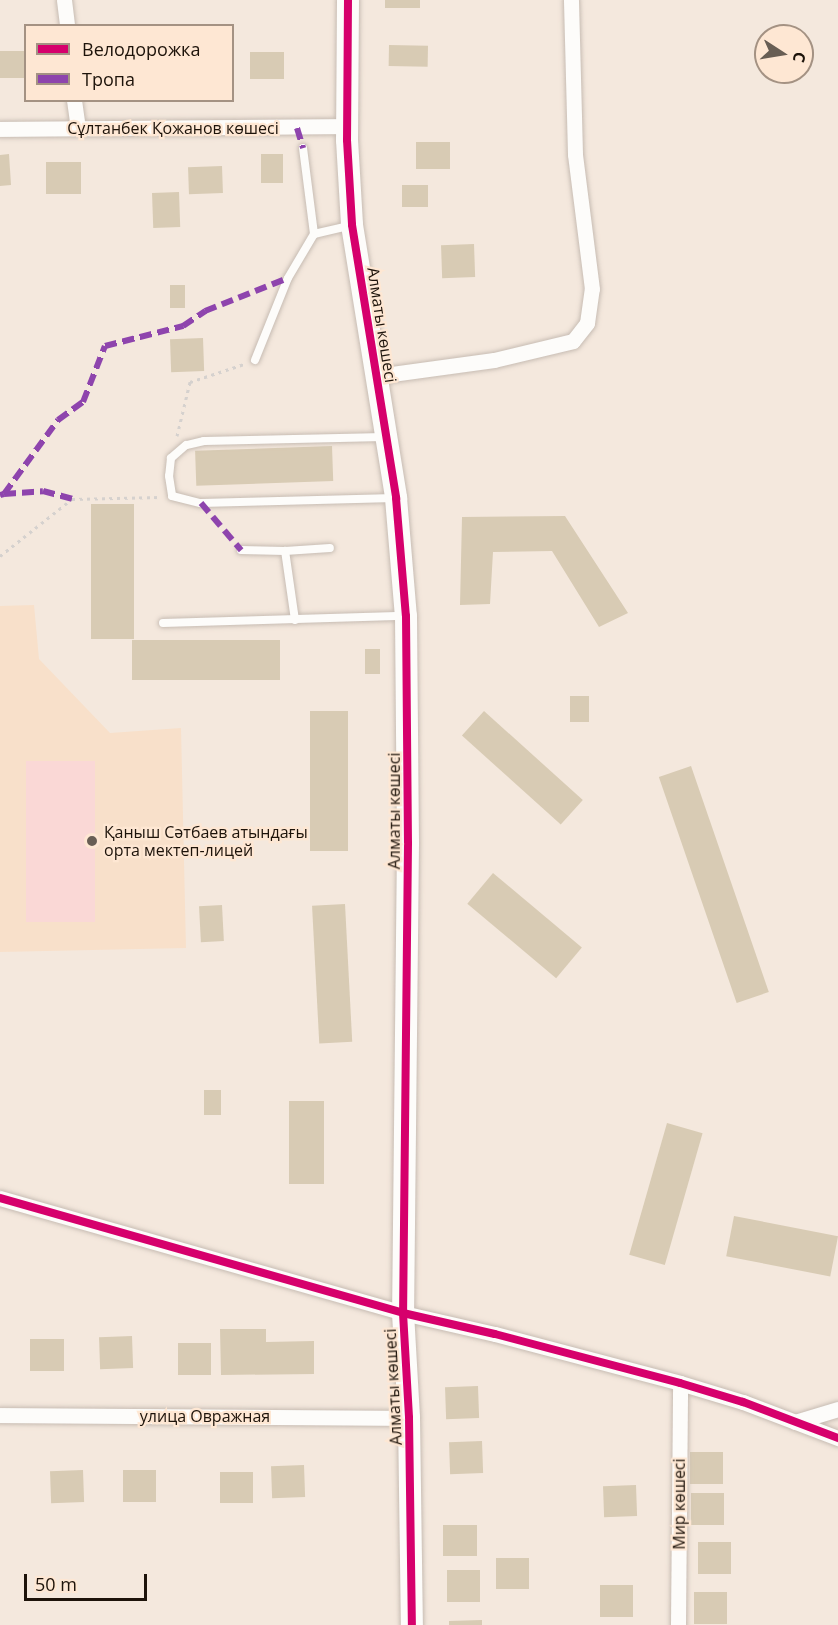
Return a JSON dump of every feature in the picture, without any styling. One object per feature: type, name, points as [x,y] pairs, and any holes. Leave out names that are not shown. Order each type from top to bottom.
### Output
[{"type":"street","points":[[64,0],[67,24]]},
{"type":"street","name":"Алматы көшесі","points":[[348,0],[347,126],[352,225],[396,498],[406,616],[408,843],[404,1313],[409,1418],[412,1625]]},
{"type":"street","points":[[377,376],[494,360],[573,341],[587,323],[592,289],[575,154],[571,0]]},
{"type":"street","points":[[74,102],[78,128]]},
{"type":"street","name":"Сұлтанбек Қожанов көшесі","points":[[0,129],[347,126]]},
{"type":"street","points":[[0,1198],[404,1313],[495,1334],[680,1383],[743,1402],[838,1438]]},
{"type":"street","name":"Мир көшесі","points":[[678,1625],[680,1383]]},
{"type":"street","points":[[795,1422],[838,1409]]},
{"type":"street","name":"улица Овражная","points":[[0,1415],[409,1418]]},
{"type":"lane","points":[[255,360],[288,278],[314,234],[303,148]]},
{"type":"lane","points":[[314,234],[352,225]]},
{"type":"lane","points":[[387,437],[204,441],[186,445],[171,458],[169,476],[172,496],[201,503],[396,498]]},
{"type":"lane","points":[[241,550],[330,548]]},
{"type":"lane","points":[[285,550],[295,620]]},
{"type":"lane","points":[[164,623],[406,616]]},
{"type":"path","points":[[171,458],[190,382],[255,360]]},
{"type":"path","points":[[0,556],[72,499],[172,496]]},
{"type":"shaded area","name":"Қаныш Сәтбаев атындағы орта мектеп-лицей","points":[[34,605],[39,659],[110,733],[181,728],[186,948],[0,952],[0,606]]},
{"type":"shaded area","points":[[26,761],[95,761],[95,922],[26,922]]},
{"type":"building","points":[[385,0],[420,0],[420,8],[385,8]]},
{"type":"building","points":[[389,45],[428,46],[428,67],[389,66]]},
{"type":"building","points":[[0,51],[24,51],[24,78],[0,78]]},
{"type":"building","points":[[250,52],[284,52],[284,79],[250,79]]},
{"type":"building","points":[[416,142],[450,142],[450,169],[416,169]]},
{"type":"building","points":[[9,154],[11,185],[0,186],[0,155]]},
{"type":"building","points":[[261,154],[283,154],[283,183],[261,183]]},
{"type":"building","points":[[46,162],[81,162],[81,194],[46,194]]},
{"type":"building","points":[[222,166],[223,193],[189,194],[188,167]]},
{"type":"building","points":[[402,185],[428,185],[428,207],[402,207]]},
{"type":"building","points":[[179,192],[180,227],[153,228],[152,193]]},
{"type":"building","points":[[474,244],[475,277],[442,278],[441,245]]},
{"type":"building","points":[[170,285],[185,285],[185,308],[170,308]]},
{"type":"building","points":[[203,338],[204,371],[171,372],[170,339]]},
{"type":"building","points":[[332,446],[333,481],[196,486],[195,451]]},
{"type":"building","points":[[91,504],[134,504],[134,639],[91,639]]},
{"type":"building","points":[[565,516],[628,613],[599,627],[552,551],[493,552],[490,604],[460,605],[462,517]]},
{"type":"building","points":[[132,640],[280,640],[280,680],[132,680]]},
{"type":"building","points":[[365,649],[380,649],[380,674],[365,674]]},
{"type":"building","points":[[570,696],[589,696],[589,722],[570,722]]},
{"type":"building","points":[[310,711],[348,711],[348,851],[310,851]]},
{"type":"building","points":[[484,711],[583,800],[561,825],[462,736]]},
{"type":"building","points":[[691,766],[769,992],[737,1003],[659,777]]},
{"type":"building","points":[[493,873],[582,948],[556,978],[467,904]]},
{"type":"building","points":[[345,904],[352,1042],[319,1044],[312,906]]},
{"type":"building","points":[[222,905],[224,941],[201,942],[199,906]]},
{"type":"building","points":[[204,1090],[221,1090],[221,1115],[204,1115]]},
{"type":"building","points":[[289,1101],[324,1101],[324,1184],[289,1184]]},
{"type":"building","points":[[667,1123],[703,1133],[665,1265],[629,1255]]},
{"type":"building","points":[[734,1216],[838,1236],[830,1276],[726,1256]]},
{"type":"building","points":[[220,1329],[266,1329],[266,1342],[314,1341],[314,1374],[221,1375]]},
{"type":"building","points":[[132,1336],[133,1368],[100,1369],[99,1337]]},
{"type":"building","points":[[30,1339],[64,1339],[64,1371],[30,1371]]},
{"type":"building","points":[[178,1343],[211,1343],[211,1375],[178,1375]]},
{"type":"building","points":[[478,1386],[479,1418],[446,1419],[445,1387]]},
{"type":"building","points":[[482,1441],[483,1473],[450,1474],[449,1442]]},
{"type":"building","points":[[690,1452],[723,1452],[723,1484],[690,1484]]},
{"type":"building","points":[[304,1465],[305,1497],[272,1498],[271,1466]]},
{"type":"building","points":[[83,1470],[84,1502],[51,1503],[50,1471]]},
{"type":"building","points":[[123,1470],[156,1470],[156,1502],[123,1502]]},
{"type":"building","points":[[220,1472],[253,1472],[253,1503],[220,1503]]},
{"type":"building","points":[[636,1485],[637,1516],[604,1517],[603,1486]]},
{"type":"building","points":[[691,1493],[724,1493],[724,1525],[691,1525]]},
{"type":"building","points":[[443,1525],[477,1525],[477,1556],[443,1556]]},
{"type":"building","points":[[698,1542],[731,1542],[731,1574],[698,1574]]},
{"type":"building","points":[[496,1558],[529,1558],[529,1589],[496,1589]]},
{"type":"building","points":[[447,1570],[480,1570],[480,1602],[447,1602]]},
{"type":"building","points":[[600,1585],[633,1585],[633,1617],[600,1617]]},
{"type":"building","points":[[694,1592],[727,1592],[727,1624],[694,1624]]},
{"type":"building","points":[[482,1620],[482,1625],[449,1625],[449,1621]]},
{"type":"marked path","points":[[297,128],[303,148]]},
{"type":"marked path","points":[[0,495],[4,494],[58,420],[83,402],[105,346],[183,326],[205,311],[288,278]]},
{"type":"marked path","points":[[4,494],[43,491],[72,499]]},
{"type":"marked path","points":[[201,503],[241,550]]},
{"type":"cycle path","points":[[348,0],[347,140],[352,225],[396,498],[406,616],[408,843],[403,1313],[409,1418],[412,1625]]},
{"type":"cycle path","points":[[0,1198],[403,1313],[495,1334],[680,1383],[743,1402],[838,1438]]},
{"type":"place","name":"Қаныш Сәтбаев атындағы орта мектеп-лицей","points":[[92,841]]}]
